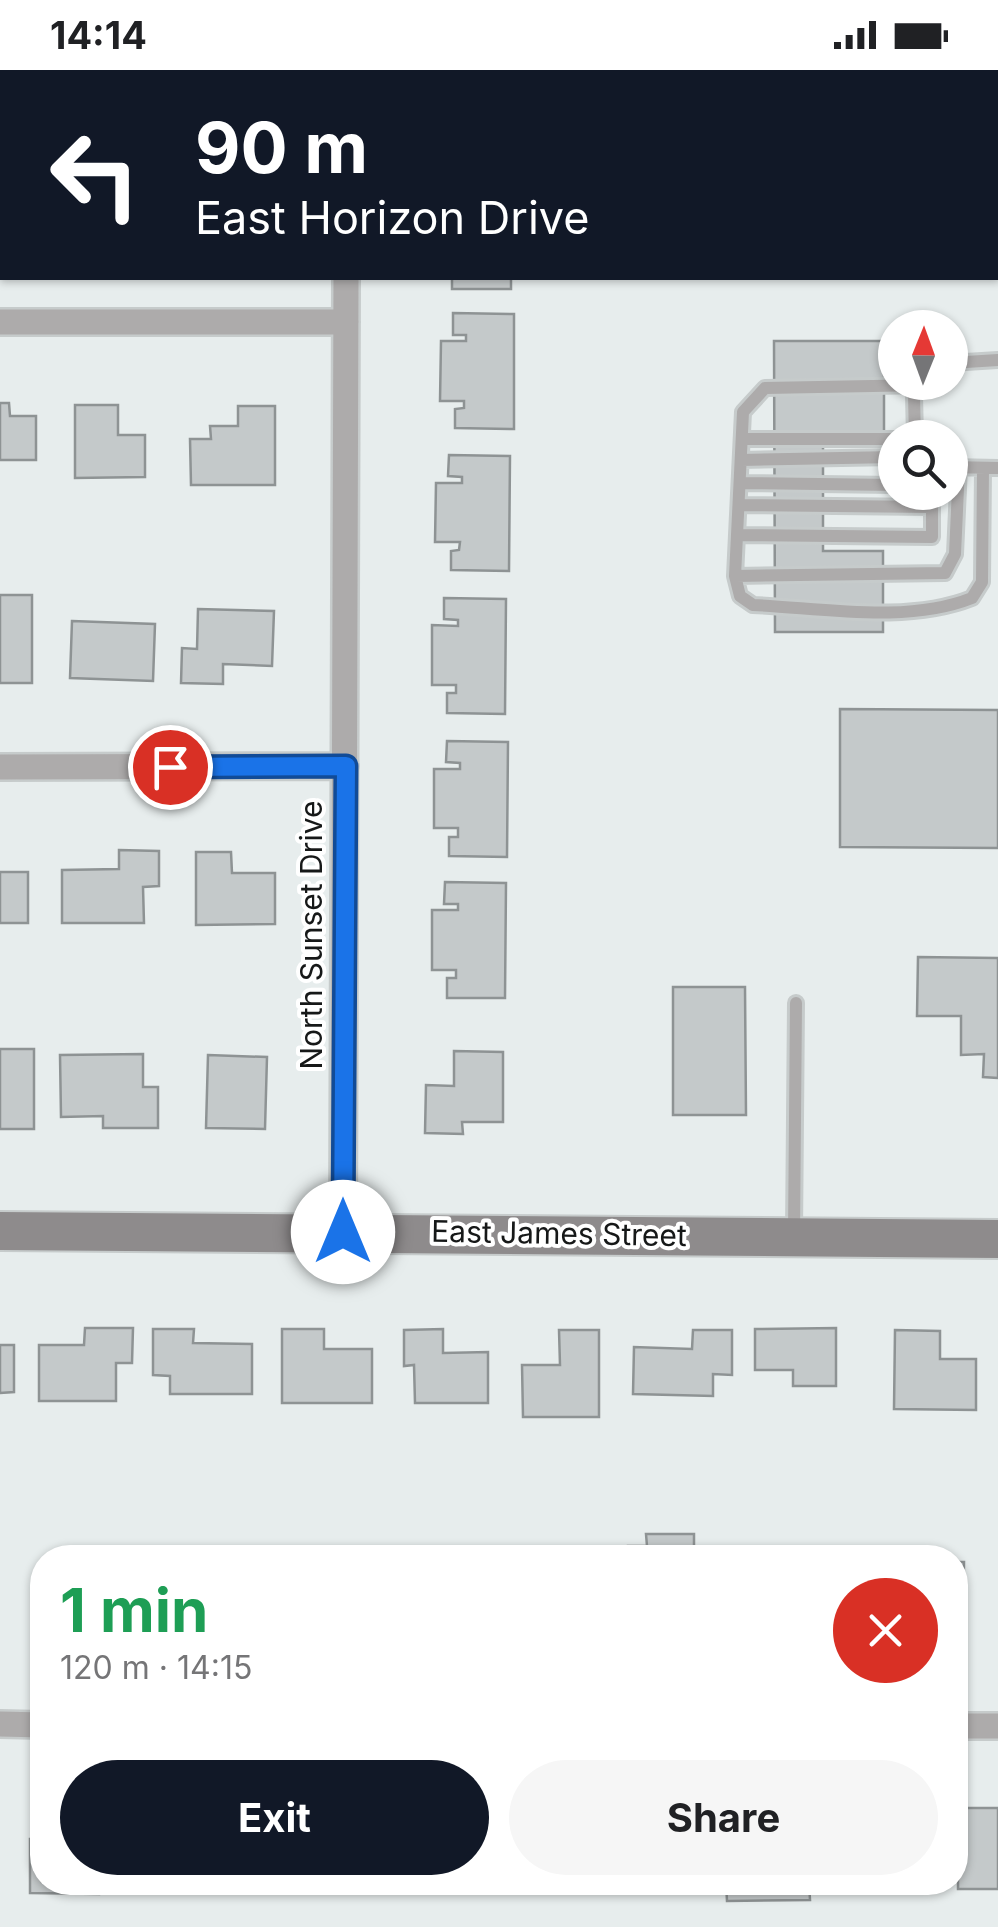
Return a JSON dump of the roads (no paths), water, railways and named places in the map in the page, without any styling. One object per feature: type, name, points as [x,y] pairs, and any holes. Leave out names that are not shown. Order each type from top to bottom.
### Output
[{"type":"street","name":"North Sunset Drive","points":[[343,1232],[346,280]]},
{"type":"street","points":[[0,322],[346,322]]},
{"type":"street","points":[[0,767],[346,766]]},
{"type":"street","name":"East James Street","points":[[0,1231],[998,1238]]},
{"type":"street","points":[[0,1724],[30,1724]]},
{"type":"street","points":[[968,1726],[998,1726]]},
{"type":"lane","points":[[968,362],[998,360]]},
{"type":"lane","points":[[878,385],[765,388],[743,412],[735,576],[740,596],[753,605],[926,609],[972,598],[982,582],[983,468]]},
{"type":"lane","points":[[742,439],[878,439]]},
{"type":"lane","points":[[741,460],[878,457]]},
{"type":"lane","points":[[968,467],[998,468]]},
{"type":"lane","points":[[740,483],[878,485]]},
{"type":"lane","points":[[739,505],[878,501]]},
{"type":"lane","points":[[738,535],[932,537],[932,510]]},
{"type":"lane","points":[[735,576],[945,573],[955,554],[954,510]]},
{"type":"lane","points":[[794,1237],[796,1004]]}]
